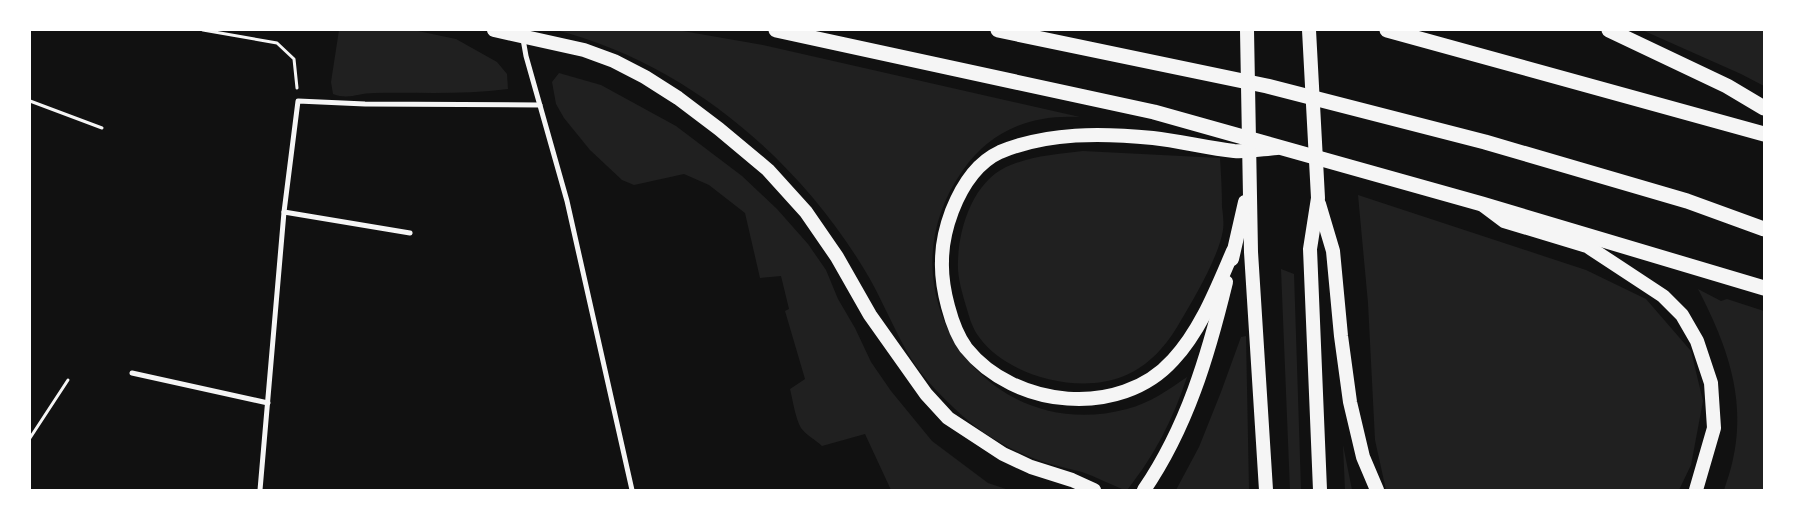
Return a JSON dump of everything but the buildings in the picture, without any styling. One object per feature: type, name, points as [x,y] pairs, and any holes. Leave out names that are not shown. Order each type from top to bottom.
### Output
[{"type":"highway","points":[[494,30],[584,50],[614,61],[645,77],[678,98],[768,170],[806,212],[837,257],[870,315],[926,394],[948,418],[1003,454],[1030,467],[1072,480],[1094,490]]},
{"type":"highway","points":[[776,30],[1154,112],[1482,204],[1764,288]]},
{"type":"highway","points":[[998,30],[1267,86],[1476,139],[1687,201],[1764,229]]},
{"type":"highway","points":[[1246,30],[1251,252],[1266,490]]},
{"type":"highway","points":[[1309,30],[1318,198],[1310,249],[1320,490]]},
{"type":"highway","points":[[1387,30],[1764,134]]},
{"type":"highway","points":[[1608,30],[1727,86],[1764,108]]},
{"type":"highway","points":[[1233,251],[1202,318],[1173,361],[1155,377],[1129,392],[1101,399],[1056,398],[1004,380],[984,365],[966,347],[955,325],[945,293],[942,262],[946,228],[958,195],[974,172],[998,153],[1038,140],[1083,135],[1153,138],[1236,151],[1280,147]]},
{"type":"highway","points":[[1144,490],[1157,471],[1184,419],[1198,384],[1212,340],[1250,182]]},
{"type":"highway","points":[[1318,198],[1333,251],[1341,336],[1350,402],[1364,457],[1377,490]]},
{"type":"highway","points":[[1482,204],[1504,222],[1586,246],[1663,296],[1682,315],[1697,341],[1711,383],[1714,428],[1696,490]]},
{"type":"street","points":[[523,37],[526,56],[567,201],[632,490]]},
{"type":"street","points":[[260,490],[284,212],[298,101],[365,104],[540,105]]},
{"type":"street","points":[[284,212],[410,232]]},
{"type":"street","points":[[132,373],[268,403]]},
{"type":"path","points":[[203,30],[277,43],[294,59],[298,101]]},
{"type":"path","points":[[30,101],[102,128]]},
{"type":"path","points":[[30,438],[68,380]]},
{"type":"shaded area","points":[[339,30],[413,30],[456,39],[497,62],[507,74],[508,89],[458,93],[368,93],[349,96],[333,94],[331,82]]},
{"type":"shaded area","points":[[556,30],[677,30],[763,45],[1080,117],[1045,118],[1029,122],[1014,127],[986,144],[963,170],[940,217],[932,264],[940,309],[960,349],[990,382],[1029,405],[1076,415],[1127,409],[1151,400],[1187,377],[1176,407],[1155,450],[1127,490],[1082,472],[1027,456],[1004,445],[963,416],[941,395],[916,366],[870,279],[837,228],[805,189],[771,153],[733,120],[692,91],[649,66],[603,45]]},
{"type":"shaded area","points":[[1642,30],[1764,30],[1764,86],[1741,74]]},
{"type":"shaded area","points":[[559,73],[601,85],[676,126],[742,176],[777,209],[808,244],[826,270],[838,299],[855,328],[871,362],[891,391],[932,441],[988,483],[1009,490],[891,490],[865,434],[822,446],[806,433],[801,428],[797,419],[790,389],[805,379],[785,311],[789,309],[781,276],[760,278],[745,213],[709,185],[684,174],[634,185],[622,180],[590,150],[564,118],[556,104],[552,82]]},
{"type":"shaded area","points":[[1083,151],[1220,158],[1223,221],[1223,230],[1217,252],[1192,302],[1163,347],[1149,361],[1133,372],[1106,381],[1086,383],[1045,378],[1007,362],[991,351],[974,330],[961,290],[958,267],[961,234],[970,207],[985,184],[995,174],[1006,167],[1024,160]]},
{"type":"shaded area","points":[[1358,195],[1586,270],[1646,299],[1691,351],[1703,401],[1691,465],[1679,490],[1386,490],[1375,440],[1368,303]]},
{"type":"shaded area","points":[[1281,269],[1294,274],[1301,490],[1290,490]]},
{"type":"shaded area","points":[[1698,289],[1721,301],[1727,299],[1764,311],[1764,490],[1724,490],[1737,437],[1735,387],[1721,338]]},
{"type":"shaded area","points":[[1246,336],[1249,490],[1176,490],[1199,447],[1241,337]]},
{"type":"shaded area","points":[[1343,445],[1352,490],[1345,490]]}]
